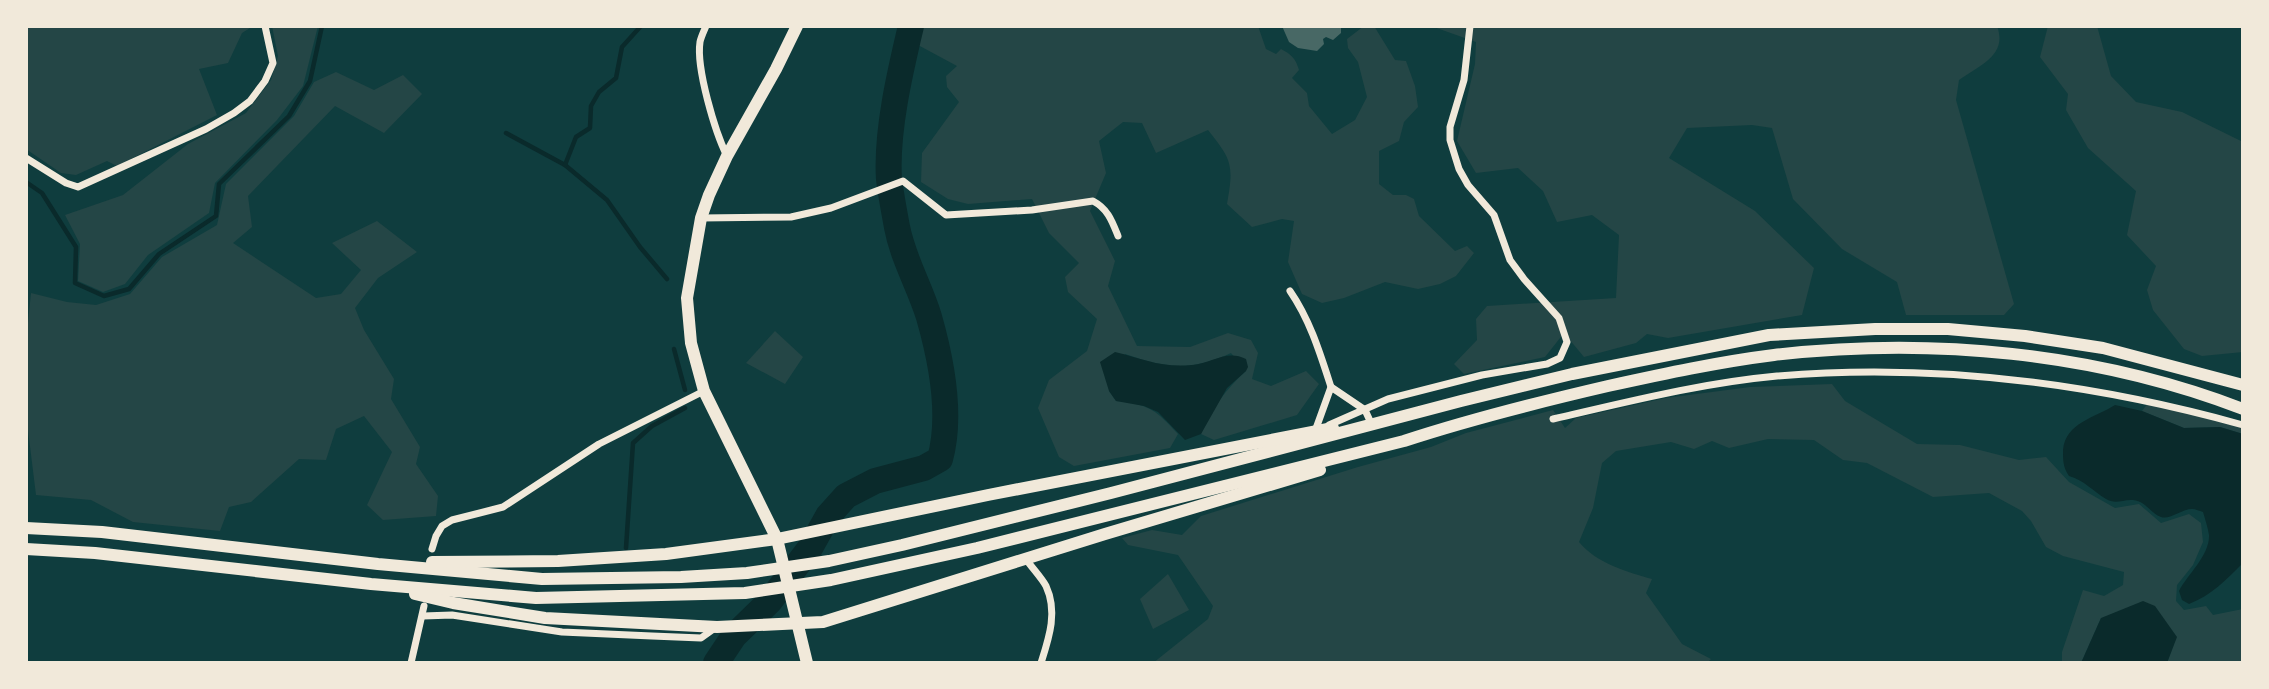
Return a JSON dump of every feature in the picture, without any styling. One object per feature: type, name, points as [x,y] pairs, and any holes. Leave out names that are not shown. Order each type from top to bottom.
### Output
[{"type":"main road","points":[[797,26],[727,156],[701,218],[687,298],[691,343],[704,391],[777,539],[807,663]]},
{"type":"main road","points":[[378,564],[558,561],[666,554],[777,539],[1313,435],[1572,374],[1769,335],[1875,329],[1948,329],[2103,348],[2243,384]]},
{"type":"main road","points":[[371,584],[453,603],[545,618],[717,627],[823,622],[1318,471],[1456,424],[1682,370],[1774,355],[1860,349],[1936,348],[2005,353],[2068,362],[2198,391],[2243,409]]},
{"type":"main road","points":[[26,528],[116,534],[378,564],[542,579],[747,573],[830,561],[902,545],[1313,435]]},
{"type":"main road","points":[[26,549],[536,598],[745,593],[831,580],[976,548],[1404,441]]},
{"type":"street","points":[[26,158],[66,183],[78,187],[206,129],[250,101],[265,81],[272,63],[265,26]]},
{"type":"street","points":[[706,26],[700,41],[700,58],[713,124],[727,156]]},
{"type":"street","points":[[1313,435],[1388,399],[1482,375],[1547,364],[1560,358],[1566,342],[1559,318],[1510,260],[1494,215],[1468,185],[1459,169],[1450,140],[1450,127],[1464,80],[1470,26]]},
{"type":"street","points":[[701,218],[791,217],[831,208],[902,181],[946,215],[1032,210],[1093,201],[1107,212],[1118,236]]},
{"type":"street","points":[[1290,290],[1312,332],[1331,387],[1365,410],[1371,423]]},
{"type":"street","points":[[1553,419],[1684,389],[1774,376],[1886,372],[1968,376],[2104,393],[2243,425]]},
{"type":"street","points":[[1313,435],[1331,387]]},
{"type":"street","points":[[432,549],[442,526],[452,520],[503,507],[599,444],[704,391]]},
{"type":"street","points":[[1026,559],[1045,586],[1053,622],[1041,663]]},
{"type":"street","points":[[411,663],[424,606]]},
{"type":"street","points":[[423,616],[452,615],[562,632],[701,638],[717,627]]},
{"type":"shaded area","points":[[26,26],[253,26],[242,33],[228,63],[199,69],[217,115],[117,166],[107,161],[76,175],[61,173],[26,149]]},
{"type":"shaded area","points":[[272,26],[318,26],[303,86],[277,120],[215,183],[209,213],[148,255],[125,284],[103,292],[78,281],[80,244],[65,215],[123,195],[188,144],[246,113],[271,80],[278,56]]},
{"type":"shaded area","points":[[921,26],[1258,26],[1266,49],[1276,54],[1281,49],[1295,60],[1299,70],[1292,78],[1307,93],[1309,106],[1332,134],[1355,120],[1367,97],[1358,62],[1348,48],[1347,39],[1364,26],[1374,26],[1395,60],[1406,61],[1415,86],[1418,107],[1404,122],[1399,141],[1379,151],[1379,184],[1393,195],[1406,195],[1414,199],[1419,216],[1455,251],[1467,246],[1474,253],[1456,276],[1440,284],[1418,289],[1385,282],[1344,298],[1322,303],[1302,294],[1288,262],[1294,221],[1282,219],[1252,227],[1227,204],[1229,164],[1208,130],[1156,153],[1142,123],[1123,122],[1099,141],[1106,173],[1090,211],[1115,261],[1108,286],[1137,346],[1190,347],[1228,333],[1251,340],[1258,353],[1252,379],[1271,386],[1306,371],[1319,384],[1297,415],[1214,440],[1201,434],[1209,416],[1246,371],[1231,353],[1203,363],[1178,366],[1125,354],[1109,391],[1116,401],[1137,404],[1151,410],[1178,434],[1170,448],[1074,466],[1059,457],[1038,408],[1049,380],[1087,351],[1097,319],[1068,292],[1065,277],[1079,263],[1049,233],[1032,199],[968,204],[948,199],[921,182],[922,153],[959,102],[947,87],[946,76],[957,66],[918,45]]},
{"type":"shaded area","points":[[1431,26],[1997,26],[1999,45],[1990,58],[1959,80],[1956,100],[2014,304],[2004,315],[1906,315],[1897,282],[1842,249],[1793,199],[1772,128],[1752,125],[1687,128],[1669,158],[1755,211],[1814,268],[1802,315],[1668,338],[1647,334],[1636,343],[1584,357],[1564,333],[1545,357],[1464,374],[1454,364],[1477,340],[1476,319],[1487,306],[1616,298],[1619,235],[1592,215],[1557,222],[1543,191],[1518,168],[1476,173],[1457,141],[1475,64],[1476,42]]},
{"type":"shaded area","points":[[2048,26],[2097,26],[2111,76],[2136,102],[2182,112],[2243,142],[2243,352],[2202,356],[2184,349],[2153,310],[2147,290],[2156,266],[2127,235],[2136,191],[2088,148],[2066,110],[2068,94],[2040,57]]},
{"type":"shaded area","points":[[336,72],[374,90],[403,75],[422,94],[384,133],[335,106],[248,196],[252,227],[233,243],[316,298],[341,294],[361,270],[332,243],[377,221],[417,252],[378,278],[355,308],[364,330],[394,379],[391,399],[420,447],[416,464],[438,496],[436,516],[383,520],[367,505],[392,452],[364,416],[336,429],[326,460],[299,459],[251,502],[229,507],[220,531],[133,522],[91,500],[36,495],[26,414],[26,342],[31,293],[67,302],[96,305],[130,294],[162,257],[217,225],[226,184],[294,116],[314,82]]},
{"type":"shaded area","points":[[775,331],[803,357],[785,384],[746,363]]},
{"type":"shaded area","points":[[1115,352],[1181,366],[1232,355],[1246,359],[1248,367],[1227,388],[1201,434],[1185,440],[1158,412],[1144,406],[1116,401],[1109,391],[1100,362]]},
{"type":"shaded area","points":[[1832,384],[1845,401],[1917,444],[1960,445],[2019,460],[2046,457],[2069,482],[2115,508],[2139,504],[2161,523],[2189,514],[2201,523],[2203,542],[2193,565],[2177,585],[2176,601],[2184,610],[2206,606],[2213,615],[2243,609],[2243,663],[2167,663],[2176,637],[2101,618],[2081,663],[2062,663],[2062,652],[2083,590],[2104,596],[2123,585],[2124,572],[2063,556],[2046,547],[2022,511],[1989,493],[1933,497],[1867,463],[1843,460],[1814,440],[1768,439],[1729,448],[1712,441],[1694,449],[1671,442],[1616,451],[1602,463],[1593,508],[1579,542],[1603,561],[1652,579],[1646,593],[1682,644],[1711,659],[1707,663],[1153,663],[1208,619],[1213,606],[1178,555],[1128,545],[1122,538],[1152,530],[1182,535],[1201,516],[1431,447],[1466,433],[1553,410],[1565,428],[1576,418],[1666,398],[1750,387]]},
{"type":"shaded area","points":[[2151,399],[2243,422],[2243,434],[2220,427],[2184,428],[2142,411]]},
{"type":"shaded area","points":[[2115,405],[2142,411],[2184,428],[2220,427],[2243,434],[2243,563],[2212,592],[2189,604],[2182,600],[2179,591],[2206,550],[2209,532],[2203,512],[2192,509],[2161,517],[2138,501],[2113,502],[2106,499],[2069,476],[2066,470],[2063,450],[2070,433],[2083,422]]},
{"type":"shaded area","points":[[1168,574],[1189,610],[1153,629],[1140,599]]},
{"type":"shaded area","points":[[2143,601],[2155,606],[2177,637],[2167,663],[2081,663],[2101,618]]},
{"type":"building","points":[[1282,26],[1341,26],[1341,33],[1333,40],[1326,37],[1323,39],[1324,44],[1317,51],[1298,48],[1289,42]]},
{"type":"waterway","points":[[26,182],[42,193],[76,247],[75,283],[104,296],[129,289],[159,254],[216,216],[219,184],[289,116],[310,81],[322,26]]},
{"type":"waterway","points":[[565,165],[576,137],[590,128],[591,106],[599,92],[616,78],[622,47],[641,26]]},
{"type":"waterway","points":[[716,663],[734,636],[770,601],[810,548],[828,516],[846,496],[875,481],[924,468],[940,459],[945,425],[941,369],[929,317],[900,239],[889,179],[892,122],[911,26]]},
{"type":"waterway","points":[[506,133],[565,165],[607,200],[640,247],[667,279]]},
{"type":"waterway","points":[[674,349],[685,390]]},
{"type":"waterway","points":[[626,548],[633,443],[652,426],[685,408]]}]
